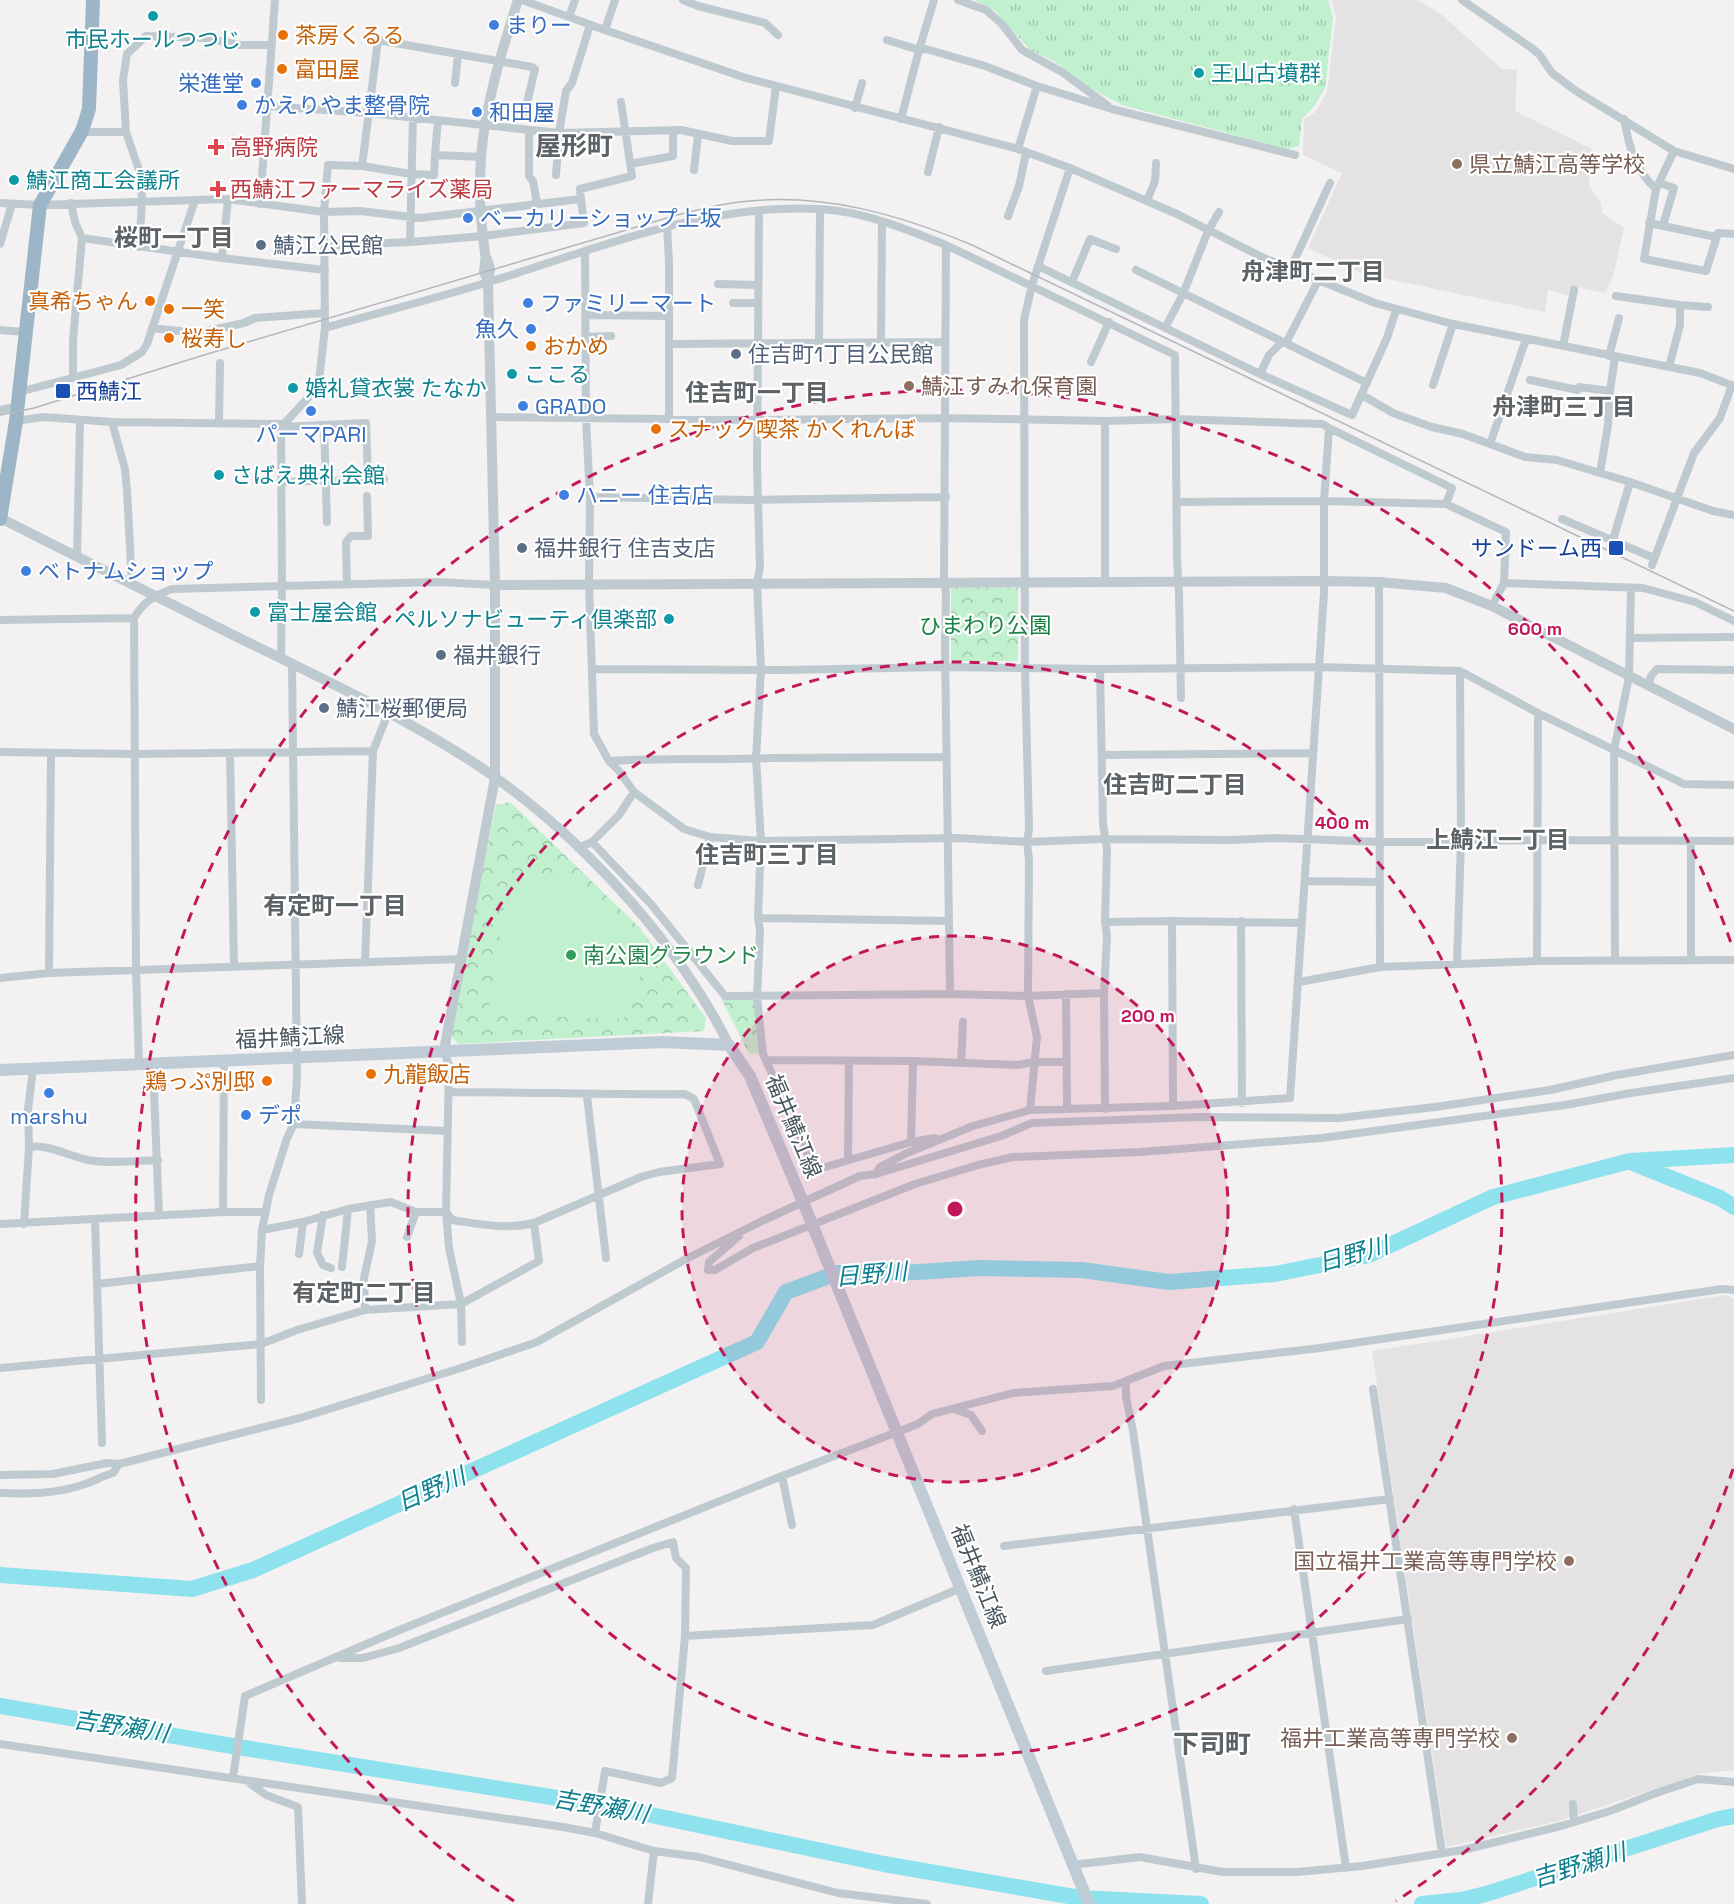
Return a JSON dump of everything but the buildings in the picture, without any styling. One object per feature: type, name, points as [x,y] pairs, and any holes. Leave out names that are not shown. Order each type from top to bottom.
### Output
[{"type":"highway","points":[[40,205],[86,132],[93,108],[95,0]]},
{"type":"highway","points":[[0,518],[18,406],[40,205],[87,118],[95,0]]},
{"type":"main road","name":"福井鯖江線","points":[[0,1070],[663,1042],[729,1045],[750,1076],[809,1216],[1089,1904]]},
{"type":"street","points":[[260,204],[275,0]]},
{"type":"street","points":[[462,1342],[460,1304],[449,1248],[446,1212],[450,1065],[444,1051],[495,778],[492,417],[488,283],[483,272],[485,253],[481,210],[482,157],[485,125],[499,62],[518,0]]},
{"type":"street","points":[[522,0],[686,58],[776,86],[855,108],[939,127],[1022,151],[1070,168],[1147,201],[1290,270],[1396,310],[1453,324],[1700,373],[1733,385],[1720,418],[1694,453],[1675,498],[1653,562],[1613,540],[1562,519]]},
{"type":"street","points":[[569,17],[575,0]]},
{"type":"street","points":[[605,30],[615,0]]},
{"type":"street","points":[[683,0],[765,23],[778,35]]},
{"type":"street","points":[[901,119],[934,0]]},
{"type":"street","points":[[957,0],[986,10],[1002,24],[1022,50],[1062,72],[1112,109]]},
{"type":"street","points":[[1462,0],[1539,54],[1552,73],[1576,91],[1674,151],[1734,169]]},
{"type":"street","points":[[556,175],[559,133],[566,91],[572,83],[590,25]]},
{"type":"street","points":[[140,247],[141,176],[126,132],[123,80],[128,54],[146,36],[205,38],[240,45],[271,45]]},
{"type":"street","points":[[362,166],[378,40],[532,67],[535,69],[525,112]]},
{"type":"street","points":[[887,40],[985,66],[1036,86],[1112,109],[1294,155]]},
{"type":"street","points":[[455,83],[458,55]]},
{"type":"street","points":[[855,108],[862,83]]},
{"type":"street","points":[[267,106],[369,113],[559,133],[673,130],[732,141],[769,141],[776,86]]},
{"type":"street","points":[[1008,216],[1019,186],[1022,151],[1036,86]]},
{"type":"street","points":[[325,246],[483,236],[584,223],[580,189],[632,176],[621,102]]},
{"type":"street","points":[[410,242],[413,118]]},
{"type":"street","points":[[1624,119],[1634,160],[1647,181],[1658,186],[1674,188],[1662,225]]},
{"type":"street","points":[[281,658],[282,425],[308,398],[319,381],[325,328],[324,212],[328,165],[362,166],[411,174],[435,175],[438,120]]},
{"type":"street","points":[[928,172],[939,127]]},
{"type":"street","points":[[529,130],[529,176],[533,181],[537,203]]},
{"type":"street","points":[[630,164],[673,156],[673,130]]},
{"type":"street","points":[[86,132],[126,132]]},
{"type":"street","points":[[694,170],[698,135]]},
{"type":"street","points":[[1674,151],[1658,186],[1649,223],[1644,259],[1706,271],[1718,233],[1734,234]]},
{"type":"street","points":[[435,155],[482,157]]},
{"type":"street","points":[[1147,201],[1155,181],[1156,163]]},
{"type":"street","points":[[1030,1110],[1037,1037],[1028,996],[1029,860],[1027,842],[1029,829],[1025,669],[1024,320],[1032,285],[1070,168]]},
{"type":"street","points":[[1290,270],[1330,183]]},
{"type":"street","points":[[222,258],[228,199]]},
{"type":"street","points":[[0,203],[40,205],[228,199],[324,212],[360,211],[420,218],[581,199]]},
{"type":"street","points":[[19,392],[121,365],[142,352],[147,344],[195,200]]},
{"type":"street","points":[[71,203],[75,222],[82,238],[74,330],[74,376]]},
{"type":"street","points":[[0,244],[12,204]]},
{"type":"street","points":[[325,328],[488,283],[667,227],[708,217],[777,209],[820,209],[866,216],[946,245],[1175,355],[1181,698]]},
{"type":"street","points":[[819,342],[820,209]]},
{"type":"street","points":[[759,212],[758,499],[760,567],[757,583],[761,669],[756,759],[761,841],[757,997],[763,1054],[815,1170],[911,1142],[951,1136]]},
{"type":"street","points":[[1165,328],[1183,294],[1208,231],[1219,212]]},
{"type":"street","points":[[881,342],[882,223]]},
{"type":"street","points":[[1649,223],[1716,237]]},
{"type":"street","points":[[667,227],[669,418]]},
{"type":"street","points":[[82,238],[326,270]]},
{"type":"street","points":[[1072,282],[1090,239],[1116,249]]},
{"type":"street","points":[[946,245],[944,582],[946,592],[950,994]]},
{"type":"street","points":[[585,252],[586,418],[590,497],[589,585],[594,734],[609,761],[620,771],[634,792],[684,829],[710,837],[761,841],[949,839],[1027,842],[1277,838],[1380,842],[1734,841]]},
{"type":"street","points":[[1038,266],[1260,374],[1352,415],[1368,383],[1396,310]]},
{"type":"street","points":[[1136,270],[1368,383]]},
{"type":"street","points":[[1260,374],[1269,356],[1284,342],[1318,281]]},
{"type":"street","points":[[718,284],[758,285]]},
{"type":"street","points":[[1563,346],[1574,290]]},
{"type":"street","points":[[1616,296],[1708,308]]},
{"type":"street","points":[[734,303],[758,303]]},
{"type":"street","points":[[1669,367],[1680,325],[1680,305]]},
{"type":"street","points":[[152,328],[198,333],[244,323],[255,318],[324,313]]},
{"type":"street","points":[[585,315],[668,316]]},
{"type":"street","points":[[1600,473],[1608,425],[1612,356],[1619,318]]},
{"type":"street","points":[[1091,362],[1109,322]]},
{"type":"street","points":[[1433,385],[1453,324]]},
{"type":"street","points":[[0,330],[26,332]]},
{"type":"street","points":[[585,337],[611,336]]},
{"type":"street","points":[[1490,444],[1526,339]]},
{"type":"street","points":[[670,344],[945,342]]},
{"type":"street","points":[[219,423],[220,363]]},
{"type":"street","points":[[1530,380],[1577,394],[1580,387],[1610,391]]},
{"type":"street","points":[[1362,395],[1412,421],[1526,457],[1557,460],[1713,511],[1734,514]]},
{"type":"street","points":[[0,410],[18,406]]},
{"type":"street","points":[[16,421],[43,417],[112,422],[282,425],[366,423],[368,479]]},
{"type":"street","points":[[492,417],[758,420],[945,418],[1105,421],[1176,419],[1322,424],[1452,488],[1446,504]]},
{"type":"street","points":[[77,557],[80,421]]},
{"type":"street","points":[[1105,421],[1105,582]]},
{"type":"street","points":[[112,422],[125,469],[132,585]]},
{"type":"street","points":[[324,425],[327,522]]},
{"type":"street","points":[[876,1174],[880,1167],[907,1153],[973,1126],[1030,1110],[1242,1103],[1290,1098],[1319,667],[1324,580],[1324,501],[1329,428]]},
{"type":"street","points":[[280,482],[384,479]]},
{"type":"street","points":[[1613,540],[1630,482]]},
{"type":"street","points":[[347,585],[346,542],[351,536],[368,536],[367,496]]},
{"type":"street","points":[[590,497],[758,499],[946,497]]},
{"type":"street","points":[[1178,502],[1324,501],[1446,504],[1506,532],[1504,583],[1492,606]]},
{"type":"street","points":[[0,518],[388,713],[470,760],[495,778],[542,813],[603,871],[666,943],[712,1012],[729,1045]]},
{"type":"street","points":[[139,1065],[136,970],[134,618],[153,596],[172,589],[438,582],[495,585],[589,585],[1324,580],[1446,588],[1492,606],[1734,729]]},
{"type":"street","points":[[1379,582],[1380,967]]},
{"type":"street","points":[[1504,583],[1631,588],[1645,584],[1695,602],[1734,621]]},
{"type":"street","points":[[1615,960],[1614,750],[1629,677],[1631,588]]},
{"type":"street","points":[[0,620],[134,618]]},
{"type":"street","points":[[1631,638],[1734,637]]},
{"type":"street","points":[[261,1400],[262,1230],[265,1212],[287,1138],[294,1124],[297,1057],[292,664]]},
{"type":"street","points":[[592,669],[1380,667],[1460,671],[1538,713],[1684,784],[1734,785]]},
{"type":"street","points":[[1100,669],[1104,839],[1107,849],[1105,922],[1107,936],[1104,993],[1105,1109]]},
{"type":"street","points":[[1648,686],[1651,676],[1657,669],[1734,670]]},
{"type":"street","points":[[1457,963],[1461,840],[1460,671]]},
{"type":"street","points":[[366,962],[373,751],[388,713]]},
{"type":"street","points":[[1538,713],[1538,961]]},
{"type":"street","points":[[0,752],[134,754],[373,751]]},
{"type":"street","points":[[230,753],[234,966]]},
{"type":"street","points":[[1102,755],[1312,753]]},
{"type":"street","points":[[49,973],[51,754]]},
{"type":"street","points":[[609,761],[664,758],[744,760],[947,757]]},
{"type":"street","points":[[578,848],[592,842],[619,815],[634,792]]},
{"type":"street","points":[[698,885],[710,837]]},
{"type":"street","points":[[592,842],[651,904],[725,996],[950,994],[1028,996],[1104,993]]},
{"type":"street","points":[[1691,842],[1691,960]]},
{"type":"street","points":[[1305,881],[1380,882]]},
{"type":"street","points":[[758,918],[949,921]]},
{"type":"street","points":[[1172,921],[1173,1106]]},
{"type":"street","points":[[1241,921],[1242,1103]]},
{"type":"street","points":[[1105,922],[1301,923]]},
{"type":"street","points":[[0,978],[49,973],[461,959]]},
{"type":"street","points":[[1299,982],[1380,967],[1457,963],[1734,960]]},
{"type":"street","points":[[1066,994],[1067,1109]]},
{"type":"street","points":[[961,1063],[963,1022]]},
{"type":"street","points":[[0,1475],[53,1474],[107,1463],[119,1464],[300,1418],[461,1368],[537,1342],[686,1259],[860,1176],[876,1174],[1001,1136],[1032,1123],[1199,1117],[1339,1118],[1550,1090],[1617,1075],[1734,1055]]},
{"type":"street","points":[[223,1212],[224,1060]]},
{"type":"street","points":[[767,1060],[913,1061],[1018,1065],[1034,1062],[1067,1062]]},
{"type":"street","points":[[848,1160],[849,1061]]},
{"type":"street","points":[[911,1142],[913,1061]]},
{"type":"street","points":[[153,1065],[159,1216]]},
{"type":"street","points":[[24,1224],[29,1147],[28,1110],[33,1068]]},
{"type":"street","points":[[746,1229],[709,1262],[708,1270],[714,1270],[753,1248],[915,1184],[1014,1157],[1140,1152],[1322,1138],[1565,1105],[1734,1078]]},
{"type":"street","points":[[446,1212],[452,1220],[501,1227],[534,1223],[641,1177],[659,1172],[720,1164],[694,1099],[685,1094],[587,1096],[519,1092],[449,1092]]},
{"type":"street","points":[[587,1096],[606,1258]]},
{"type":"street","points":[[294,1124],[447,1131]]},
{"type":"street","points":[[29,1147],[39,1146],[88,1160],[114,1162],[158,1160]]},
{"type":"street","points":[[262,1230],[303,1222],[348,1209],[391,1202],[416,1212],[446,1212]]},
{"type":"street","points":[[366,1310],[364,1278],[372,1241],[370,1205]]},
{"type":"street","points":[[342,1267],[348,1209]]},
{"type":"street","points":[[0,1224],[223,1212],[265,1212]]},
{"type":"street","points":[[407,1237],[416,1212]]},
{"type":"street","points":[[323,1215],[317,1253],[323,1265],[331,1268]]},
{"type":"street","points":[[95,1220],[102,1443]]},
{"type":"street","points":[[299,1254],[303,1222]]},
{"type":"street","points":[[0,1368],[261,1344],[297,1330],[366,1310],[460,1304],[539,1261],[534,1223]]},
{"type":"street","points":[[97,1284],[260,1266]]},
{"type":"street","points":[[233,1777],[245,1696],[397,1631],[895,1428],[918,1424],[932,1414],[1013,1393],[1113,1386],[1164,1366],[1320,1348],[1722,1289],[1734,1290]]},
{"type":"street","points":[[1126,1381],[1126,1397],[1196,1869]]},
{"type":"street","points":[[1373,1389],[1442,1853]]},
{"type":"street","points":[[953,1408],[971,1415],[982,1431]]},
{"type":"street","points":[[0,1493],[49,1493],[83,1485],[97,1477],[113,1473],[119,1464]]},
{"type":"street","points":[[782,1476],[792,1525]]},
{"type":"street","points":[[1004,1546],[1390,1499]]},
{"type":"street","points":[[1294,1509],[1346,1868]]},
{"type":"street","points":[[336,1658],[363,1659],[399,1648],[672,1542],[676,1558],[686,1568],[685,1636],[672,1778],[661,1782],[605,1771],[595,1833]]},
{"type":"street","points":[[685,1636],[873,1624],[961,1588]]},
{"type":"street","points":[[1046,1671],[1408,1619]]},
{"type":"street","points":[[0,1744],[162,1769],[233,1777],[595,1833],[654,1851],[699,1857],[838,1893],[927,1904]]},
{"type":"street","points":[[1073,1869],[1140,1857],[1196,1869],[1223,1872],[1297,1872],[1346,1868],[1419,1858],[1574,1822],[1698,1779],[1734,1782]]},
{"type":"street","points":[[245,1780],[266,1795],[298,1807],[302,1904]]},
{"type":"street","points":[[1573,1804],[1574,1822]]},
{"type":"street","points":[[648,1904],[654,1851]]},
{"type":"shaded area","name":"県立鯖江高等学校","points":[[1332,0],[1418,0],[1442,15],[1502,69],[1517,69],[1515,111],[1592,149],[1589,185],[1601,203],[1602,213],[1624,228],[1613,277],[1605,293],[1574,287],[1570,289],[1568,295],[1548,290],[1545,312],[1364,274],[1308,248],[1342,173],[1303,155],[1304,119],[1314,113],[1327,93],[1336,17]]},
{"type":"shaded area","name":"国立福井工業高等専門学校","points":[[1726,1295],[1734,1299],[1734,1770],[1699,1774],[1559,1821],[1446,1847],[1372,1351]]},
{"type":"green space","name":"王山古墳群","points":[[974,0],[1328,0],[1333,17],[1325,88],[1315,105],[1302,119],[1299,146],[1287,149],[1122,105],[1086,86],[1054,61],[1030,50],[994,10]]},
{"type":"green space","name":"ひまわり公園","points":[[951,588],[1018,588],[1018,661],[951,661]]},
{"type":"green space","name":"南公園グラウンド","points":[[510,802],[639,927],[706,1018],[704,1031],[458,1044],[449,1033],[496,805]]},
{"type":"green space","points":[[557,874],[575,883],[585,892],[618,926],[633,946],[640,967],[639,980],[632,1004],[623,1019],[499,1015],[493,1012],[489,1005],[508,882]]},
{"type":"green space","points":[[721,998],[756,998],[762,1053],[749,1054]]},
{"type":"waterway","name":"日野川","points":[[0,1575],[192,1589],[253,1570],[757,1342],[786,1292],[837,1273],[918,1272],[980,1268],[1082,1270],[1169,1282],[1275,1274],[1369,1255],[1493,1197],[1630,1161],[1734,1155]]},
{"type":"waterway","points":[[1633,1163],[1720,1198],[1734,1207]]},
{"type":"waterway","name":"吉野瀬川","points":[[0,1706],[613,1807],[884,1864],[1080,1898],[1201,1904]]},
{"type":"waterway","name":"吉野瀬川","points":[[1422,1904],[1461,1900],[1486,1894],[1718,1819],[1734,1816]]},
{"type":"waterway","name":"吉野瀬川","points":[[1079,1904],[1080,1898]]},
{"type":"tram line","points":[[0,415],[34,408],[204,355],[677,215],[740,202],[800,200],[829,203],[887,215],[972,245],[1734,611]]},
{"type":"place","name":"市民ホールつつじ","points":[[153,16]]},
{"type":"place","name":"まりー","points":[[494,25]]},
{"type":"place","name":"茶房くるる","points":[[283,35]]},
{"type":"place","name":"富田屋","points":[[282,69]]},
{"type":"place","name":"王山古墳群","points":[[1199,73]]},
{"type":"place","name":"栄進堂","points":[[256,83]]},
{"type":"place","name":"かえりやま整骨院","points":[[242,105]]},
{"type":"place","name":"和田屋","points":[[477,112]]},
{"type":"place","name":"高野病院","points":[[216,147]]},
{"type":"place","name":"県立鯖江高等学校","points":[[1457,164]]},
{"type":"place","name":"鯖江商工会議所","points":[[14,180]]},
{"type":"place","name":"西鯖江ファーマライズ薬局","points":[[218,189]]},
{"type":"place","name":"ベーカリーショップ上坂","points":[[468,218]]},
{"type":"place","name":"鯖江公民館","points":[[261,245]]},
{"type":"place","name":"真希ちゃん","points":[[150,301]]},
{"type":"place","name":"ファミリーマート","points":[[528,303]]},
{"type":"place","name":"一笑","points":[[169,309]]},
{"type":"place","name":"魚久","points":[[531,329]]},
{"type":"place","name":"桜寿し","points":[[169,338]]},
{"type":"place","name":"おかめ","points":[[531,346]]},
{"type":"place","name":"住吉町1丁目公民館","points":[[736,354]]},
{"type":"place","name":"ここる","points":[[512,374]]},
{"type":"place","name":"鯖江すみれ保育園","points":[[909,386]]},
{"type":"place","name":"婚礼貸衣裳 たなか","points":[[293,388]]},
{"type":"place","name":"西鯖江","points":[[63,391]]},
{"type":"place","name":"GRADO","points":[[523,406]]},
{"type":"place","name":"パーマPARI","points":[[311,411]]},
{"type":"place","name":"スナック喫茶 かくれんぼ","points":[[656,429]]},
{"type":"place","name":"さばえ典礼会館","points":[[219,475]]},
{"type":"place","name":"ハニー 住吉店","points":[[564,495]]},
{"type":"place","name":"福井銀行 住吉支店","points":[[522,548]]},
{"type":"place","name":"サンドーム西","points":[[1616,548]]},
{"type":"place","name":"ベトナムショップ","points":[[26,571]]},
{"type":"place","name":"富士屋会館","points":[[255,612]]},
{"type":"place","name":"ペルソナビューティ倶楽部","points":[[669,619]]},
{"type":"place","name":"福井銀行","points":[[441,655]]},
{"type":"place","name":"鯖江桜郵便局","points":[[324,708]]},
{"type":"place","name":"南公園グラウンド","points":[[571,955]]},
{"type":"place","name":"九龍飯店","points":[[371,1074]]},
{"type":"place","name":"鶏っぷ別邸","points":[[267,1081]]},
{"type":"place","name":"marshu","points":[[49,1093]]},
{"type":"place","name":"デポ","points":[[246,1115]]},
{"type":"place","name":"国立福井工業高等専門学校","points":[[1569,1561]]},
{"type":"place","name":"福井工業高等専門学校","points":[[1512,1738]]},
{"type":"district","name":"屋形町","points":[[574,146]]},
{"type":"district","name":"桜町一丁目","points":[[174,237]]},
{"type":"district","name":"舟津町二丁目","points":[[1313,271]]},
{"type":"district","name":"住吉町一丁目","points":[[757,392]]},
{"type":"district","name":"舟津町三丁目","points":[[1564,406]]},
{"type":"district","name":"住吉町二丁目","points":[[1175,784]]},
{"type":"district","name":"上鯖江一丁目","points":[[1498,839]]},
{"type":"district","name":"住吉町三丁目","points":[[767,854]]},
{"type":"district","name":"有定町一丁目","points":[[335,905]]},
{"type":"district","name":"有定町二丁目","points":[[364,1292]]},
{"type":"district","name":"下司町","points":[[1212,1744]]}]
